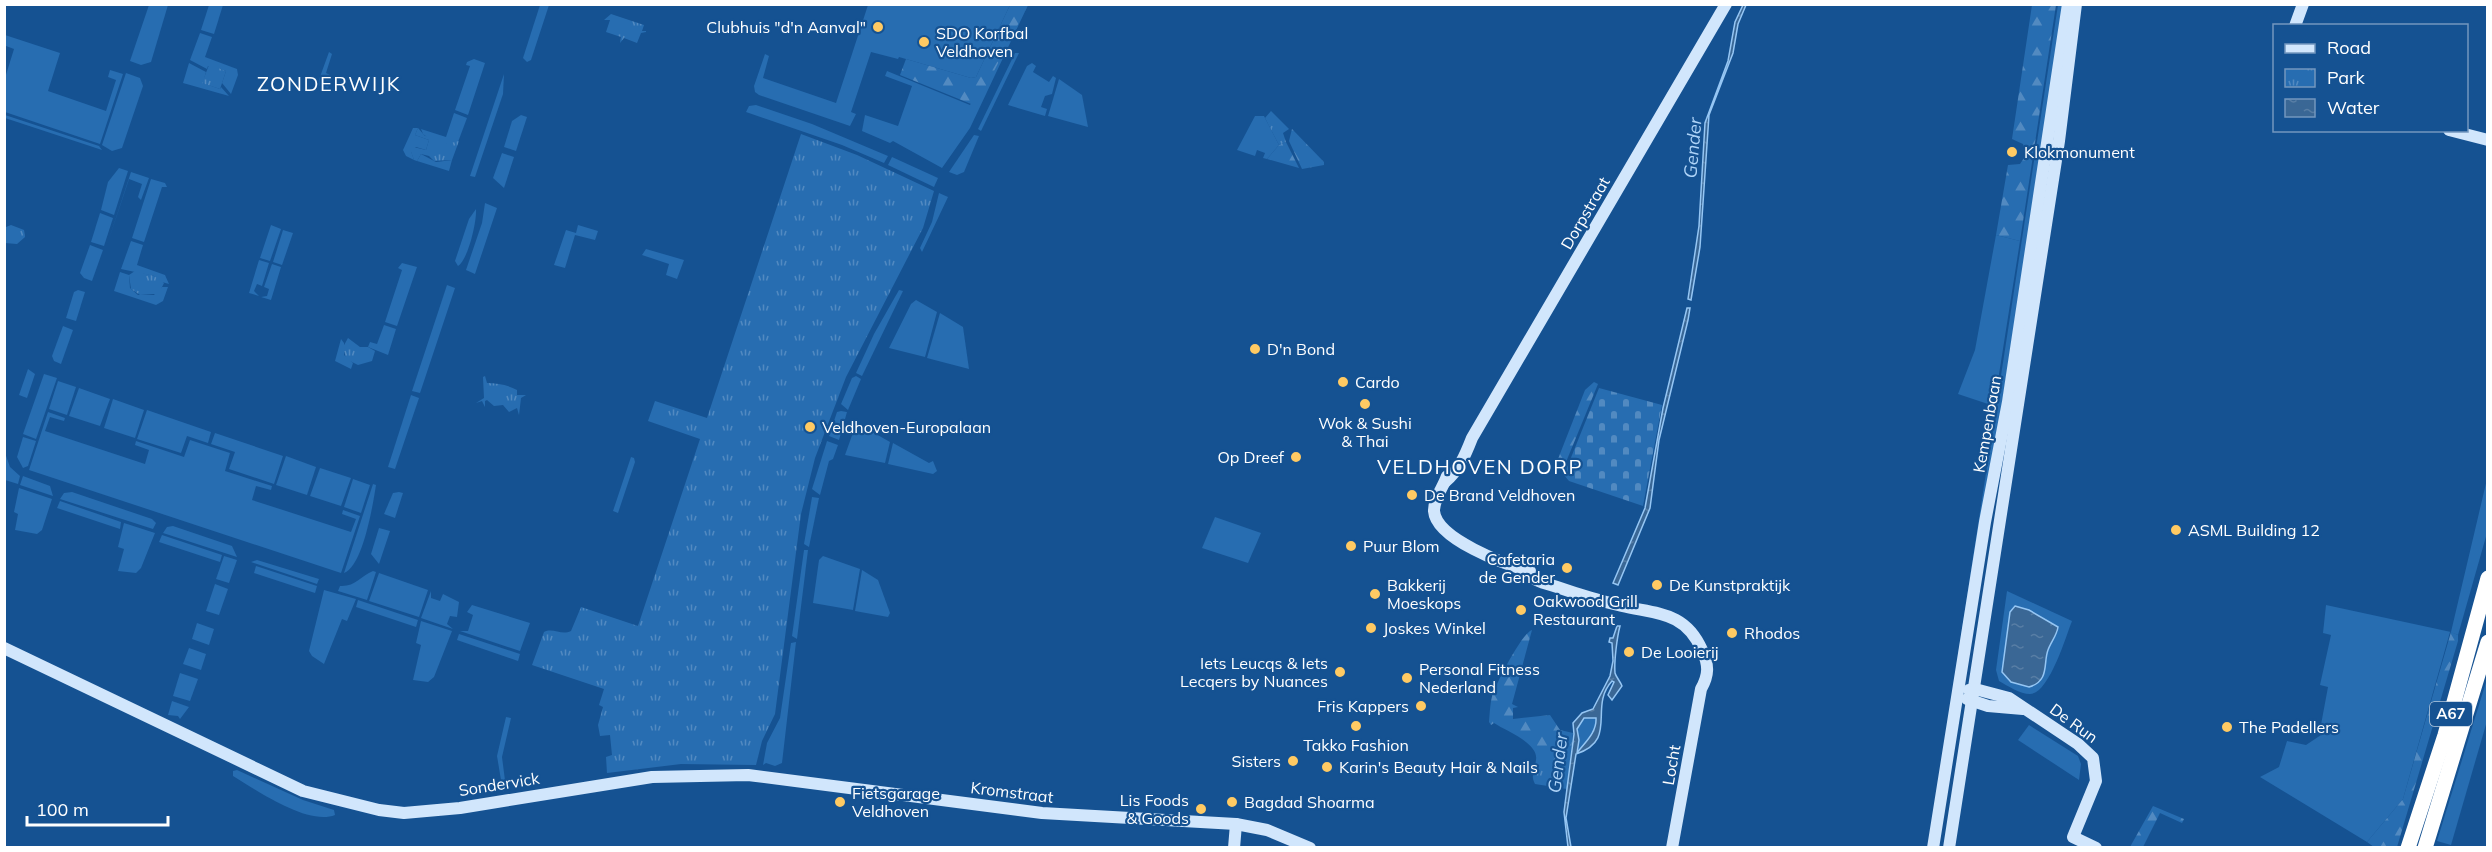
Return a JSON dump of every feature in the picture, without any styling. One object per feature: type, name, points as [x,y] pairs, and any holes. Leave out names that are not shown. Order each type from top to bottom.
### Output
[{"type":"highway","name":"A67","points":[[2409,848],[2445,735],[2487,578]]},
{"type":"highway","name":"A67","points":[[2425,848],[2460,741],[2487,642]]},
{"type":"street","name":"Dorpstraat","points":[[1702,650],[1689,629],[1653,610],[1632,608],[1536,582],[1524,570],[1456,539],[1442,530],[1434,509],[1445,482],[1456,473],[1472,438],[1726,4]]},
{"type":"street","name":"Kempenbaan","points":[[1933,848],[1983,533],[2008,402],[2068,4]]},
{"type":"street","name":"Kempenbaan","points":[[1949,848],[2059,141],[2076,4]]},
{"type":"street","points":[[2296,24],[2303,4]]},
{"type":"street","points":[[2457,132],[2487,140]]},
{"type":"street","name":"Sondervick","points":[[4,648],[135,713],[184,733],[228,757],[303,791],[345,803],[404,813],[460,808],[652,777],[748,774],[785,778]]},
{"type":"street","name":"Locht","points":[[1672,848],[1701,689],[1702,650]]},
{"type":"street","points":[[1958,694],[1975,689]]},
{"type":"street","name":"De Run","points":[[1975,689],[2009,698],[2078,744],[2093,758],[2096,781],[2073,837],[2096,848]]},
{"type":"street","name":"De Run","points":[[1958,694],[1973,702],[2025,709]]},
{"type":"street","name":"Kromstraat","points":[[785,778],[1042,813],[1236,824],[1267,830],[1310,848]]},
{"type":"street","points":[[1234,848],[1236,824]]},
{"type":"green space","points":[[149,5],[168,5],[151,62],[141,65],[130,61]]},
{"type":"green space","points":[[209,5],[223,5],[214,34],[201,30]]},
{"type":"green space","points":[[540,5],[549,5],[531,60],[527,62],[523,58]]},
{"type":"green space","name":"SDO Korfbal Veldhoven","points":[[868,5],[1010,5],[976,77],[971,78],[899,57],[898,59],[871,52],[851,112],[856,114],[850,126],[755,92],[754,86],[765,54],[769,56],[763,78],[836,103]]},
{"type":"green space","points":[[1010,5],[1028,5],[976,106],[900,75],[906,59],[971,78],[976,77]]},
{"type":"green space","points":[[1028,5],[970,128],[942,168],[893,141],[890,143],[862,131],[865,115],[898,126],[912,86],[885,76],[887,71],[970,105]]},
{"type":"green space","points":[[2032,5],[2056,5],[2020,241],[1996,235],[2008,165],[2020,164],[2026,155],[2023,144],[2012,139]]},
{"type":"green space","points":[[2058,5],[2063,5],[1993,463],[1948,720]]},
{"type":"green space","points":[[611,14],[644,25],[642,31],[646,32],[641,33],[637,43],[624,38],[620,43],[621,37],[606,32],[610,20],[604,20]]},
{"type":"green space","points":[[200,33],[212,37],[205,57],[237,69],[238,75],[231,94],[222,83],[226,71],[208,66],[207,69],[190,60]]},
{"type":"green space","points":[[5,35],[60,53],[48,91],[106,111],[116,80],[108,77],[110,70],[123,74],[100,144],[5,112],[5,78],[14,49],[6,46]]},
{"type":"green space","points":[[329,52],[332,54],[326,73],[332,76],[328,88],[317,85]]},
{"type":"green space","points":[[1015,53],[1019,53],[981,131],[978,129]]},
{"type":"green space","points":[[474,59],[485,63],[468,115],[455,110],[470,66],[466,65],[467,62]]},
{"type":"green space","points":[[189,63],[206,72],[203,83],[220,89],[221,87],[229,96],[183,83]]},
{"type":"green space","points":[[1032,63],[1036,66],[1033,72],[1049,82],[1053,76],[1056,78],[1052,94],[1045,96],[1041,107],[1047,109],[1045,116],[1008,105],[1027,66]]},
{"type":"green space","points":[[209,65],[226,71],[220,89],[202,83]]},
{"type":"green space","points":[[126,73],[140,78],[143,86],[122,148],[112,151],[102,145]]},
{"type":"green space","points":[[504,74],[503,94],[475,177],[470,176]]},
{"type":"green space","points":[[1059,79],[1082,95],[1088,127],[1048,116]]},
{"type":"green space","points":[[756,105],[812,124],[888,156],[884,163],[842,145],[746,112],[749,106]]},
{"type":"green space","points":[[1271,111],[1289,129],[1283,133],[1286,142],[1279,145],[1265,118]]},
{"type":"green space","points":[[454,113],[467,118],[458,142],[448,145],[423,134],[421,129],[446,137]]},
{"type":"green space","points":[[5,115],[99,146],[102,150],[5,118]]},
{"type":"green space","points":[[521,115],[527,117],[516,151],[504,147],[512,121]]},
{"type":"green space","points":[[1255,116],[1264,116],[1279,145],[1267,159],[1263,158],[1265,153],[1257,150],[1255,156],[1237,150]]},
{"type":"green space","points":[[413,128],[418,128],[415,135],[429,140],[426,150],[416,147],[411,151],[414,160],[406,156],[403,150]]},
{"type":"green space","points":[[418,128],[425,136],[439,137],[447,144],[459,141],[452,160],[434,161],[429,156],[421,154],[417,161],[414,160],[409,146],[426,150],[429,140],[415,135]]},
{"type":"green space","points":[[1292,129],[1324,162],[1324,165],[1302,169],[1289,141]]},
{"type":"green space","points":[[801,134],[857,155],[934,191],[923,228],[846,377],[815,458],[801,514],[775,714],[762,741],[756,765],[681,764],[607,773],[606,757],[612,755],[610,735],[600,736],[598,725],[603,707],[599,705],[604,689],[532,665],[544,632],[571,631],[581,607],[638,626],[700,439],[648,421],[655,401],[707,418]]},
{"type":"green space","points":[[974,135],[979,136],[964,172],[957,175],[949,172]]},
{"type":"green space","points":[[1286,142],[1299,168],[1267,159],[1279,145]]},
{"type":"green space","points":[[502,153],[514,157],[504,188],[493,178]]},
{"type":"green space","points":[[421,154],[436,162],[452,160],[449,171],[417,161]]},
{"type":"green space","points":[[892,157],[938,178],[934,187],[888,165]]},
{"type":"green space","points":[[119,168],[128,171],[114,215],[101,210],[108,182]]},
{"type":"green space","points":[[131,172],[149,178],[141,200],[138,197],[142,184],[129,179],[107,245]]},
{"type":"green space","points":[[151,179],[165,183],[167,187],[162,187],[144,242],[132,238]]},
{"type":"green space","points":[[939,193],[948,197],[922,252],[920,248],[932,222]]},
{"type":"green space","points":[[485,203],[497,208],[475,274],[466,270],[482,223]]},
{"type":"green space","points":[[476,209],[471,240],[458,266],[455,261],[469,219]]},
{"type":"green space","points":[[100,213],[113,218],[104,246],[91,242]]},
{"type":"green space","points":[[4,225],[24,230],[25,237],[17,244],[5,243]]},
{"type":"green space","points":[[271,225],[281,229],[270,261],[260,258]]},
{"type":"green space","points":[[578,225],[598,231],[595,240],[575,235],[565,268],[554,265],[566,230],[576,233]]},
{"type":"green space","points":[[283,230],[293,233],[282,265],[273,262]]},
{"type":"green space","points":[[1996,235],[2020,241],[1994,406],[1958,394],[1975,350]]},
{"type":"green space","points":[[131,241],[143,245],[137,265],[165,275],[169,284],[158,281],[154,276],[121,269]]},
{"type":"green space","points":[[90,245],[103,250],[92,281],[84,278],[80,273]]},
{"type":"green space","points":[[646,249],[684,260],[677,279],[666,275],[669,264],[642,255]]},
{"type":"green space","points":[[259,260],[269,263],[262,286],[257,284],[254,291],[259,296],[249,293]]},
{"type":"green space","points":[[402,263],[417,267],[397,326],[385,322],[402,270],[398,268]]},
{"type":"green space","points":[[272,264],[281,267],[271,300],[261,297],[267,296],[269,289],[264,287]]},
{"type":"green space","points":[[135,271],[154,276],[164,283],[161,298],[158,299],[154,294],[140,295],[131,289],[129,275]]},
{"type":"green space","points":[[120,272],[129,275],[130,288],[138,295],[156,295],[162,287],[168,287],[163,301],[156,305],[114,291]]},
{"type":"green space","points":[[447,285],[455,288],[420,393],[412,391]]},
{"type":"green space","points":[[78,290],[85,292],[76,321],[66,318],[74,292]]},
{"type":"green space","points":[[899,290],[903,291],[862,376],[856,373],[874,334]]},
{"type":"green space","points":[[916,300],[937,312],[925,357],[889,348],[911,304]]},
{"type":"green space","points":[[940,313],[963,327],[969,369],[927,358]]},
{"type":"green space","points":[[384,325],[396,329],[388,355],[368,347],[370,342],[377,344]]},
{"type":"green space","points":[[63,326],[73,330],[61,364],[54,361],[52,356]]},
{"type":"green space","points":[[348,338],[360,347],[368,347],[375,351],[372,361],[358,365],[346,359],[343,347]]},
{"type":"green space","points":[[341,339],[344,343],[344,355],[353,363],[351,369],[335,361]]},
{"type":"green space","points":[[28,369],[35,374],[27,398],[19,395]]},
{"type":"green space","points":[[44,374],[57,378],[36,439],[23,434]]},
{"type":"green space","points":[[485,376],[487,383],[506,386],[517,390],[517,395],[526,395],[521,398],[519,415],[517,408],[509,412],[503,405],[494,406],[487,400],[485,407],[482,401],[476,403],[484,398],[483,377]]},
{"type":"green space","points":[[856,376],[861,379],[848,410],[841,404],[852,378]]},
{"type":"green space","points":[[58,381],[76,387],[67,415],[49,409]]},
{"type":"green space","points":[[1594,382],[1598,384],[1566,462],[1558,459],[1585,390]]},
{"type":"green space","points":[[79,388],[110,399],[100,426],[69,416]]},
{"type":"green space","points":[[1599,388],[1662,405],[1643,506],[1569,481],[1564,475]]},
{"type":"green space","points":[[411,395],[419,398],[395,469],[388,467]]},
{"type":"green space","points":[[113,399],[144,410],[135,438],[104,428]]},
{"type":"green space","points":[[147,410],[211,432],[208,443],[187,436],[181,453],[137,439]]},
{"type":"green space","points":[[48,412],[65,418],[64,421],[50,417],[45,431],[145,464],[149,450],[135,445],[136,441],[184,457],[190,440],[230,453],[225,471],[272,486],[271,490],[256,486],[252,500],[351,532],[356,519],[342,514],[343,510],[360,516],[341,573],[29,470]]},
{"type":"green space","points":[[837,412],[847,412],[839,440],[829,436]]},
{"type":"green space","points":[[860,425],[890,442],[885,463],[845,455],[855,427]]},
{"type":"green space","points":[[215,433],[283,456],[274,484],[229,469],[235,452],[211,444]]},
{"type":"green space","points":[[23,437],[36,441],[28,466],[23,468],[17,457]]},
{"type":"green space","points":[[827,441],[838,445],[833,459],[829,461],[820,495],[812,489]]},
{"type":"green space","points":[[893,443],[929,463],[933,461],[937,471],[933,474],[888,464]]},
{"type":"green space","points":[[4,450],[10,467],[20,476],[18,484],[5,480]]},
{"type":"green space","points":[[286,456],[316,467],[307,495],[276,485]]},
{"type":"green space","points":[[631,457],[635,462],[618,513],[613,511]]},
{"type":"green space","points":[[320,468],[351,478],[341,506],[310,496]]},
{"type":"green space","points":[[23,476],[50,486],[53,496],[20,485]]},
{"type":"green space","points":[[353,479],[370,485],[361,513],[344,507]]},
{"type":"green space","points":[[2487,479],[2487,533],[2458,635],[2450,632],[2403,799],[2367,842],[2260,777],[2279,767],[2287,741],[2306,745],[2324,733],[2320,730],[2328,687],[2320,685],[2331,635],[2323,633],[2326,605],[2451,632]]},
{"type":"green space","points":[[373,484],[376,485],[375,494],[362,547],[351,568],[344,573]]},
{"type":"green space","points":[[19,488],[52,499],[42,530],[37,534],[15,530],[18,514],[14,512]]},
{"type":"green space","points":[[72,492],[152,519],[156,523],[153,529],[60,499],[64,493]]},
{"type":"green space","points":[[393,493],[403,493],[395,518],[384,514]]},
{"type":"green space","points":[[812,497],[819,498],[809,547],[804,544]]},
{"type":"green space","points":[[60,501],[121,522],[120,529],[57,508]]},
{"type":"green space","points":[[1215,517],[1261,533],[1248,563],[1202,548]]},
{"type":"green space","points":[[124,523],[155,533],[141,568],[136,573],[118,571],[124,549],[118,547]]},
{"type":"green space","points":[[173,526],[232,546],[237,557],[163,533],[167,527]]},
{"type":"green space","points":[[379,528],[390,531],[379,564],[371,554]]},
{"type":"green space","points":[[162,535],[222,555],[220,562],[159,542]]},
{"type":"green space","points":[[804,550],[808,550],[797,639],[792,636]]},
{"type":"green space","points":[[224,556],[237,560],[229,583],[216,579]]},
{"type":"green space","points":[[823,556],[860,569],[853,610],[813,603],[819,560]]},
{"type":"green space","points":[[257,560],[319,579],[317,584],[251,562]]},
{"type":"green space","points":[[256,566],[317,586],[315,593],[254,573]]},
{"type":"green space","points":[[862,570],[878,580],[890,613],[888,617],[855,611]]},
{"type":"green space","points":[[373,571],[376,572],[367,600],[338,591],[340,586],[354,583]]},
{"type":"green space","points":[[379,573],[428,590],[419,617],[369,601]]},
{"type":"green space","points":[[215,584],[228,589],[219,615],[206,611]]},
{"type":"green space","points":[[324,590],[356,599],[347,621],[342,619],[324,664],[312,656],[309,651]]},
{"type":"green space","points":[[431,591],[431,598],[440,601],[443,594],[459,602],[457,617],[450,616],[447,624],[453,629],[421,618]]},
{"type":"green space","points":[[2007,591],[2072,621],[2050,675],[2037,691],[2026,694],[2010,687],[1999,681],[1996,670]],"holes":[[[2029,610],[2058,627],[2029,687],[2011,682]]]},
{"type":"green space","points":[[358,600],[418,620],[416,627],[356,607]]},
{"type":"green space","points":[[472,605],[530,623],[520,651],[460,631],[468,631],[473,615],[467,612]]},
{"type":"green space","points":[[421,621],[452,631],[434,677],[428,682],[413,680],[421,645],[416,643]]},
{"type":"green space","points":[[197,623],[214,629],[209,645],[192,639]]},
{"type":"green space","points":[[1532,630],[1512,704],[1518,707],[1513,708],[1513,719],[1550,715],[1560,730],[1573,733],[1567,789],[1535,784],[1533,775],[1536,754],[1532,748],[1521,738],[1489,722],[1493,693],[1522,639]]},
{"type":"green space","points":[[2451,632],[2458,635],[2458,641],[2397,847],[2374,847],[2367,842],[2403,799]]},
{"type":"green space","points":[[459,634],[520,654],[518,661],[457,640]]},
{"type":"green space","points":[[796,642],[782,763],[775,766],[766,763],[763,765],[767,743],[780,718],[791,643]]},
{"type":"green space","points":[[189,648],[206,654],[201,670],[183,664]]},
{"type":"green space","points":[[180,673],[198,679],[190,701],[173,696]]},
{"type":"green space","points":[[2487,679],[2487,721],[2451,845],[2437,841]]},
{"type":"green space","points":[[172,701],[189,707],[180,719],[178,716],[168,715]]},
{"type":"green space","points":[[506,717],[511,718],[502,757],[506,788],[503,792],[497,756]]},
{"type":"green space","points":[[1584,718],[1596,718],[1595,729],[1576,753],[1577,729]]},
{"type":"green space","points":[[2029,725],[2078,756],[2081,764],[2079,780],[2018,740]]},
{"type":"green space","points":[[1539,765],[1562,769],[1559,785],[1539,781],[1536,778]]},
{"type":"green space","points":[[237,770],[303,800],[334,810],[335,815],[311,816],[282,805],[233,776],[233,771]]},
{"type":"green space","points":[[2153,806],[2184,819],[2182,823],[2160,813],[2143,847],[2130,847]]},
{"type":"water","points":[[1743,5],[1746,5],[1738,24],[1733,53],[1709,115],[1700,247],[1691,300],[1688,299],[1699,226],[1705,123],[1728,61],[1735,22]]},
{"type":"water","points":[[1687,308],[1690,308],[1688,320],[1659,440],[1650,508],[1618,585],[1613,583],[1645,508],[1663,408]]},
{"type":"water","points":[[2015,606],[2029,610],[2058,627],[2048,650],[2043,676],[2040,681],[2029,687],[2011,682],[2002,672],[2010,612]]},
{"type":"water","points":[[1617,626],[1620,626],[1615,668],[1622,686],[1612,700],[1608,695],[1614,682],[1612,681],[1605,691],[1600,732],[1589,748],[1576,754],[1566,818],[1571,847],[1568,847],[1564,812],[1574,734],[1573,723],[1582,713],[1593,709],[1610,676],[1613,661],[1612,643],[1609,642],[1610,638],[1613,638]],"holes":[[[1584,718],[1596,718],[1592,733],[1577,753],[1579,740],[1577,729]]]},
{"type":"place","name":"Clubhuis \"d'n Aanval\"","points":[[878,27]]},
{"type":"place","name":"SDO Korfbal Veldhoven","points":[[924,42]]},
{"type":"place","name":"Klokmonument","points":[[2012,152]]},
{"type":"place","name":"D'n Bond","points":[[1255,349]]},
{"type":"place","name":"Cardo","points":[[1343,382]]},
{"type":"place","name":"Wok & Sushi & Thai","points":[[1365,404]]},
{"type":"place","name":"Veldhoven-Europalaan","points":[[810,427]]},
{"type":"place","name":"Op Dreef","points":[[1296,457]]},
{"type":"place","name":"De Brand Veldhoven","points":[[1412,495]]},
{"type":"place","name":"ASML Building 12","points":[[2176,530]]},
{"type":"place","name":"Puur Blom","points":[[1351,546]]},
{"type":"place","name":"Cafetaria de Gender","points":[[1567,568]]},
{"type":"place","name":"De Kunstpraktijk","points":[[1657,585]]},
{"type":"place","name":"Bakkerij Moeskops","points":[[1375,594]]},
{"type":"place","name":"Oakwood Grill Restaurant","points":[[1521,610]]},
{"type":"place","name":"Joskes Winkel","points":[[1371,628]]},
{"type":"place","name":"Rhodos","points":[[1732,633]]},
{"type":"place","name":"De Looierij","points":[[1629,652]]},
{"type":"place","name":"Iets Leucqs & Iets Lecqers by Nuances","points":[[1340,672]]},
{"type":"place","name":"Personal Fitness Nederland","points":[[1407,678]]},
{"type":"place","name":"Fris Kappers","points":[[1421,706]]},
{"type":"place","name":"Takko Fashion","points":[[1356,726]]},
{"type":"place","name":"The Padellers","points":[[2227,727]]},
{"type":"place","name":"Sisters","points":[[1293,761]]},
{"type":"place","name":"Karin's Beauty Hair & Nails","points":[[1327,767]]},
{"type":"place","name":"Fietsgarage Veldhoven","points":[[840,802]]},
{"type":"place","name":"Bagdad Shoarma","points":[[1232,802]]},
{"type":"place","name":"Lis Foods & Goods","points":[[1201,809]]},
{"type":"district","name":"ZONDERWIJK","points":[[329,84]]},
{"type":"district","name":"VELDHOVEN DORP","points":[[1480,467]]},
{"type":"water label","name":"Gender","points":[[1693,148]]},
{"type":"water label","name":"Gender","points":[[1558,763]]}]
